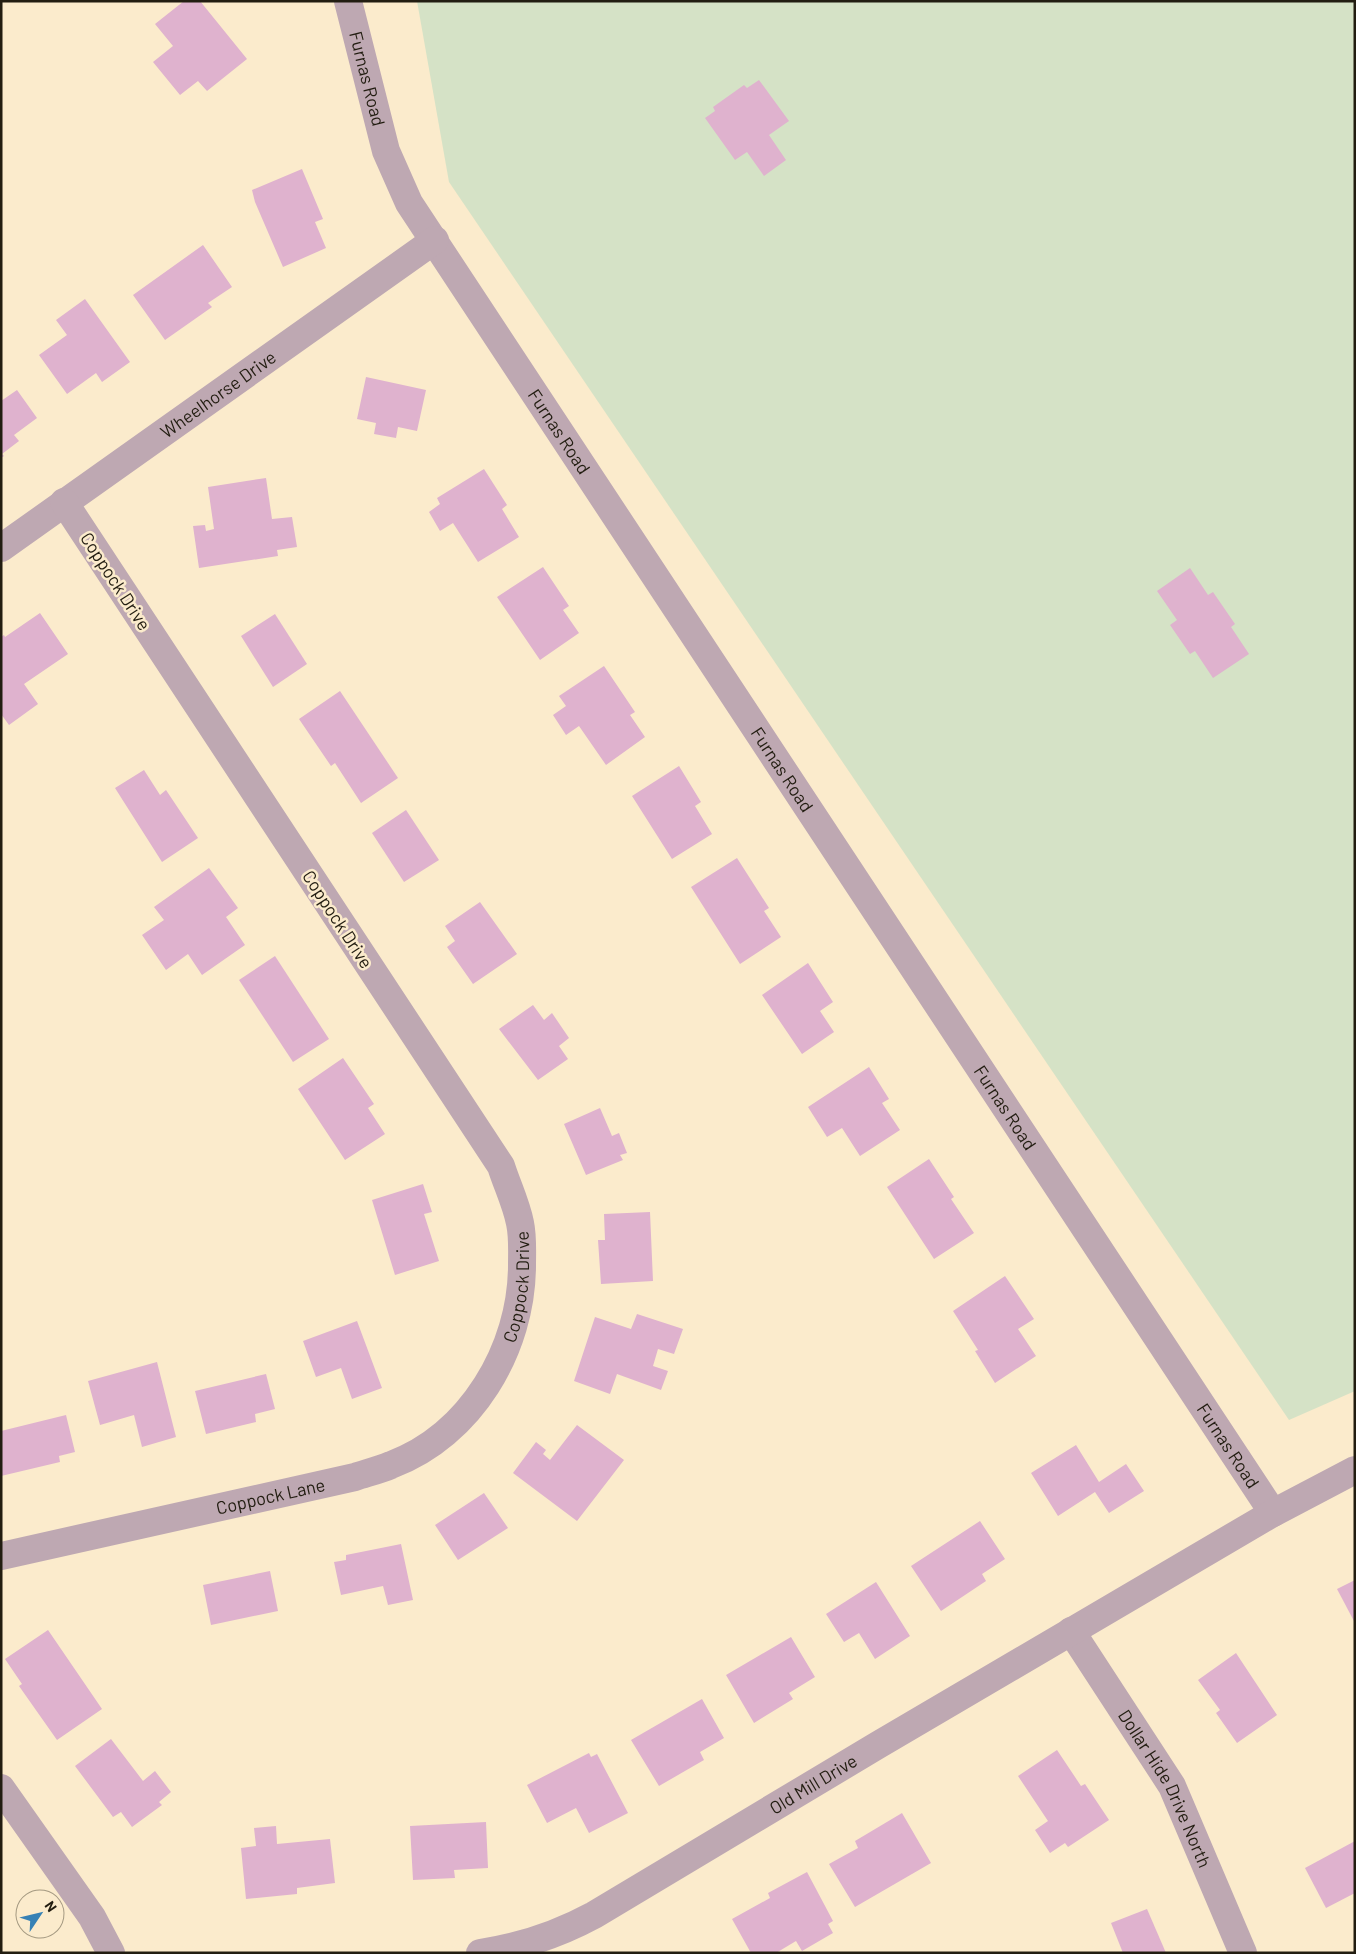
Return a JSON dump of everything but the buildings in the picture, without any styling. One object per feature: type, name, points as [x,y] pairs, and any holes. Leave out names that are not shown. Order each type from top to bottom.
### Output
[{"type":"street","name":"Furnas Road","points":[[348,1],[386,151],[409,202],[1273,1513]]},
{"type":"street","name":"Wheelhorse Drive","points":[[1,548],[435,240]]},
{"type":"street","name":"Coppock Drive","points":[[64,502],[501,1166],[520,1225],[522,1287],[510,1338],[500,1363]]},
{"type":"street","name":"Coppock Lane","points":[[1,1556],[345,1479],[391,1465],[423,1448],[454,1424],[487,1386],[500,1363]]},
{"type":"street","points":[[1273,1513],[1355,1470]]},
{"type":"street","name":"Old Mill Drive","points":[[480,1953],[535,1940],[580,1923],[1273,1513]]},
{"type":"street","name":"Dollar Hide Drive North","points":[[1072,1631],[1172,1786],[1243,1953]]},
{"type":"street","points":[[1,1788],[87,1910],[111,1953]]},
{"type":"green space","points":[[417,1],[1355,1],[1355,1391],[1289,1420],[449,182]]}]
